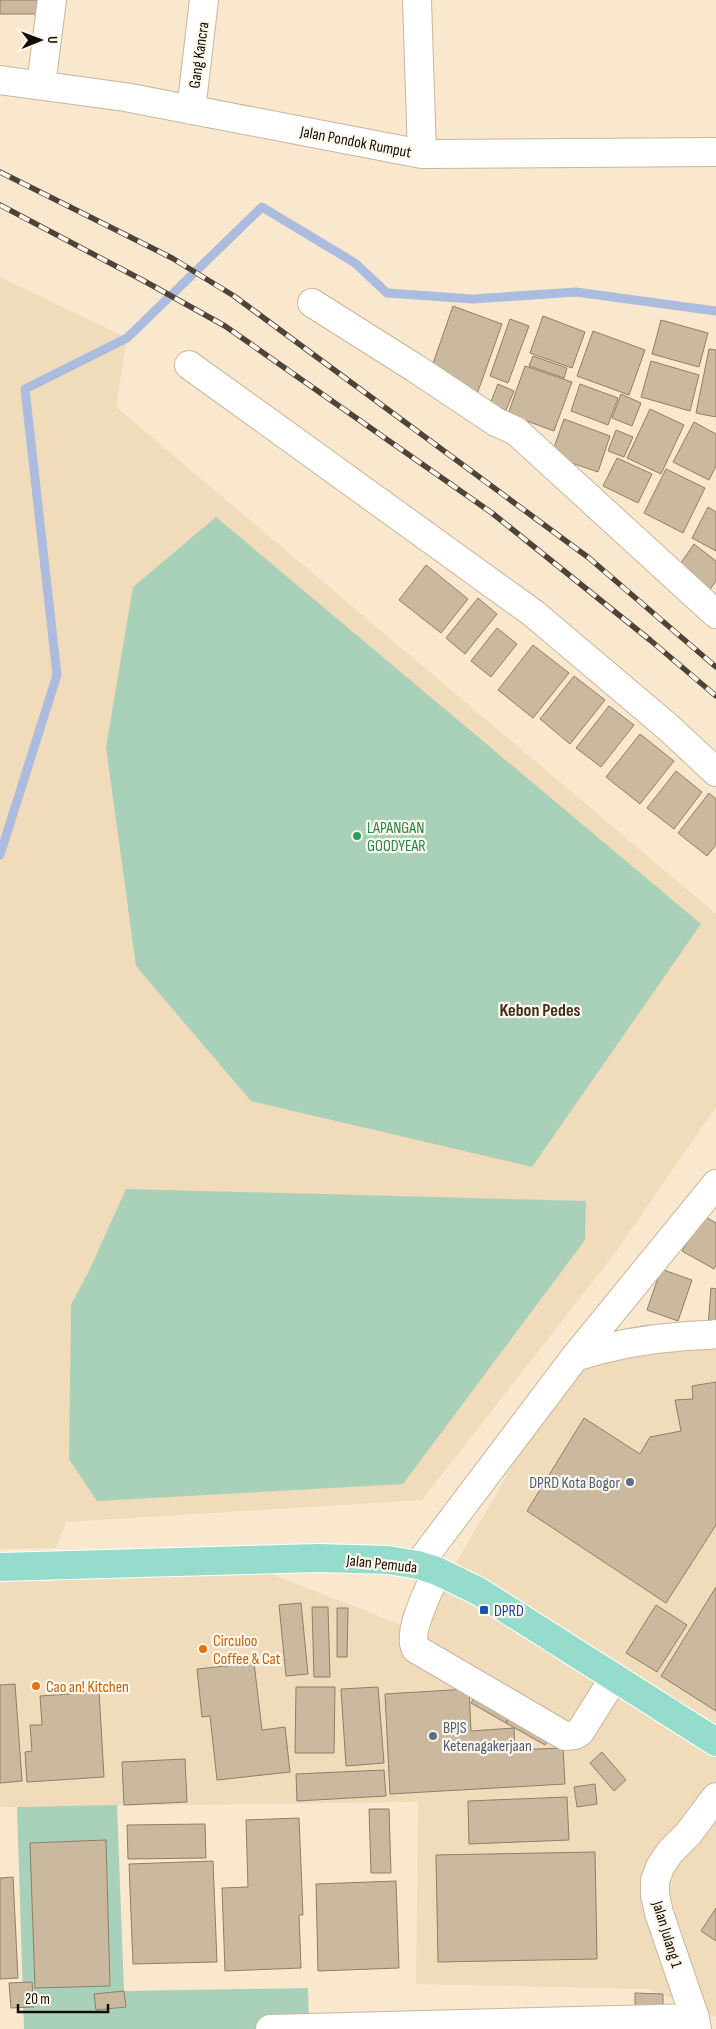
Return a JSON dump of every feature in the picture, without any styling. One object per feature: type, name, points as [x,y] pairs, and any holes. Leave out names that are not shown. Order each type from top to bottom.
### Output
[{"type":"main road","name":"Jalan Pemuda","points":[[0,1566],[320,1558],[388,1560],[428,1568],[478,1591],[716,1742]]},
{"type":"street","points":[[42,85],[52,0]]},
{"type":"street","name":"Gang Kancra","points":[[191,110],[204,0]]},
{"type":"street","points":[[417,0],[422,154]]},
{"type":"street","name":"Jalan Pondok Rumput","points":[[0,80],[125,97],[422,154],[716,152]]},
{"type":"street","points":[[312,303],[496,422],[516,431],[716,614]]},
{"type":"street","points":[[189,364],[533,613],[669,728],[716,772]]},
{"type":"street","points":[[614,1678],[580,1732],[575,1735],[565,1736],[416,1649],[413,1638],[428,1568],[575,1357],[716,1184]]},
{"type":"street","points":[[575,1357],[596,1350],[614,1348],[636,1342],[678,1336],[716,1334]]},
{"type":"street","name":"Jalan Julang 1","points":[[696,2024],[659,1913],[655,1881],[660,1867],[670,1852],[688,1834],[716,1797]]},
{"type":"street","points":[[270,2029],[696,2024]]},
{"type":"shaded area","points":[[0,277],[127,338],[116,407],[716,914],[716,1107],[615,1253],[422,1500],[66,1522],[56,1548],[0,1549]]},
{"type":"shaded area","points":[[716,1339],[716,2017],[648,1989],[416,1984],[418,1802],[0,1807],[0,1566],[225,1556],[417,1631],[575,1357]]},
{"type":"green space","name":"LAPANGAN GOODYEAR","points":[[216,517],[701,924],[532,1167],[251,1101],[136,966],[106,747],[133,587]]},
{"type":"green space","points":[[126,1189],[586,1201],[585,1240],[403,1484],[97,1501],[69,1459],[71,1305],[89,1271]]},
{"type":"green space","points":[[117,1805],[124,1991],[308,1988],[309,2029],[24,2029],[17,1807]]},
{"type":"building","points":[[0,0],[41,0],[40,14],[0,14]]},
{"type":"building","points":[[453,306],[502,324],[476,397],[430,372]]},
{"type":"building","points":[[543,316],[585,332],[572,368],[530,353]]},
{"type":"building","points":[[510,319],[529,326],[508,383],[490,376]]},
{"type":"building","points":[[661,320],[708,333],[699,367],[652,354]]},
{"type":"building","points":[[593,331],[645,350],[629,395],[577,376]]},
{"type":"building","points":[[709,349],[716,350],[716,417],[696,413]]},
{"type":"building","points":[[533,356],[567,368],[564,378],[529,366]]},
{"type":"building","points":[[651,361],[699,375],[690,411],[641,397]]},
{"type":"building","points":[[525,366],[572,382],[554,431],[508,414]]},
{"type":"building","points":[[498,384],[514,391],[506,410],[490,404]]},
{"type":"building","points":[[580,384],[618,398],[608,425],[571,411]]},
{"type":"building","points":[[621,394],[641,403],[632,426],[612,418]]},
{"type":"building","points":[[650,409],[684,425],[661,474],[627,458]]},
{"type":"building","points":[[564,419],[610,436],[598,472],[551,456]]},
{"type":"building","points":[[694,422],[716,434],[716,466],[709,480],[673,462]]},
{"type":"building","points":[[616,430],[633,437],[624,457],[608,451]]},
{"type":"building","points":[[617,458],[652,474],[638,503],[603,486]]},
{"type":"building","points":[[666,469],[705,488],[683,533],[644,513]]},
{"type":"building","points":[[708,507],[716,512],[716,551],[692,538]]},
{"type":"building","points":[[694,544],[716,561],[716,581],[709,591],[678,567]]},
{"type":"building","points":[[426,565],[468,599],[441,633],[399,600]]},
{"type":"building","points":[[478,598],[497,614],[465,654],[446,638]]},
{"type":"building","points":[[497,628],[517,644],[491,677],[471,661]]},
{"type":"building","points":[[533,645],[569,673],[533,718],[498,690]]},
{"type":"building","points":[[574,676],[605,700],[570,744],[540,719]]},
{"type":"building","points":[[609,706],[634,725],[601,767],[576,748]]},
{"type":"building","points":[[640,734],[674,761],[640,804],[606,777]]},
{"type":"building","points":[[676,771],[702,792],[674,829],[647,808]]},
{"type":"building","points":[[709,793],[716,799],[716,845],[707,856],[678,833]]},
{"type":"building","points":[[702,1215],[716,1223],[716,1265],[714,1269],[682,1251]]},
{"type":"building","points":[[661,1269],[692,1280],[678,1321],[647,1310]]},
{"type":"building","points":[[711,1288],[716,1289],[716,1328],[708,1327]]},
{"type":"building","name":"DPRD Kota Bogor","points":[[716,1382],[716,1525],[666,1603],[527,1511],[584,1418],[640,1454],[650,1437],[681,1431],[675,1400],[693,1399],[692,1386]]},
{"type":"building","points":[[716,1587],[716,1711],[661,1676]]},
{"type":"building","points":[[301,1603],[308,1674],[286,1676],[279,1605]]},
{"type":"building","points":[[656,1605],[687,1625],[657,1672],[626,1653]]},
{"type":"building","points":[[312,1607],[328,1607],[330,1677],[314,1677]]},
{"type":"building","points":[[337,1608],[348,1608],[347,1657],[337,1657]]},
{"type":"building","points":[[254,1663],[262,1730],[285,1727],[290,1772],[217,1780],[210,1716],[202,1717],[197,1669]]},
{"type":"building","points":[[15,1684],[22,1781],[0,1783],[0,1685]]},
{"type":"building","points":[[296,1687],[335,1687],[334,1753],[295,1753]]},
{"type":"building","points":[[378,1687],[384,1763],[346,1766],[341,1689]]},
{"type":"building","points":[[469,1689],[471,1731],[514,1728],[515,1750],[563,1748],[565,1784],[390,1794],[385,1694]]},
{"type":"building","points":[[478,1691],[512,1710],[506,1723],[471,1703]]},
{"type":"building","points":[[99,1692],[104,1777],[27,1782],[25,1752],[32,1751],[30,1725],[42,1725],[40,1696]]},
{"type":"building","points":[[512,1710],[552,1733],[545,1745],[506,1723]]},
{"type":"building","points":[[602,1752],[626,1780],[614,1791],[590,1763]]},
{"type":"building","points":[[185,1759],[187,1802],[124,1805],[122,1762]]},
{"type":"building","points":[[384,1770],[386,1796],[297,1801],[296,1774]]},
{"type":"building","points":[[595,1784],[597,1804],[577,1807],[574,1787]]},
{"type":"building","points":[[567,1797],[569,1840],[469,1844],[468,1801]]},
{"type":"building","points":[[369,1809],[389,1809],[391,1873],[371,1873]]},
{"type":"building","points":[[299,1818],[303,1915],[299,1915],[301,1968],[225,1971],[222,1888],[248,1887],[246,1820]]},
{"type":"building","points":[[205,1824],[206,1858],[128,1859],[127,1825]]},
{"type":"building","points":[[106,1840],[110,1986],[35,1988],[30,1843]]},
{"type":"building","points":[[595,1852],[597,1959],[438,1962],[436,1855]]},
{"type":"building","points":[[213,1861],[217,1962],[133,1964],[129,1864]]},
{"type":"building","points":[[13,1877],[18,1978],[0,1979],[0,1878]]},
{"type":"building","points":[[396,1881],[399,1968],[318,1971],[316,1884]]},
{"type":"building","points":[[716,1908],[716,1941],[701,1931]]},
{"type":"building","points":[[32,1982],[34,2007],[11,2008],[9,1983]]},
{"type":"building","points":[[124,1991],[126,2007],[96,2010],[94,1994]]},
{"type":"building","points":[[635,1993],[663,1994],[663,2016],[635,2015]]},
{"type":"waterway","points":[[0,855],[57,675],[25,389],[127,338],[262,207],[355,263],[387,293],[473,299],[576,292],[716,311]]},
{"type":"railway","points":[[0,172],[172,258],[234,296],[589,558],[716,667]]},
{"type":"railway","points":[[0,205],[225,326],[492,513],[650,640],[716,696]]},
{"type":"place","name":"LAPANGAN GOODYEAR","points":[[357,836]]},
{"type":"place","name":"DPRD Kota Bogor","points":[[630,1482]]},
{"type":"place","name":"DPRD","points":[[484,1610]]},
{"type":"place","name":"Circuloo Coffee & Cat","points":[[203,1649]]},
{"type":"place","name":"Cao an! Kitchen","points":[[36,1686]]},
{"type":"place","name":"BPJS Ketenagakerjaan","points":[[433,1736]]},
{"type":"district","name":"Kebon Pedes","points":[[540,1010]]}]
